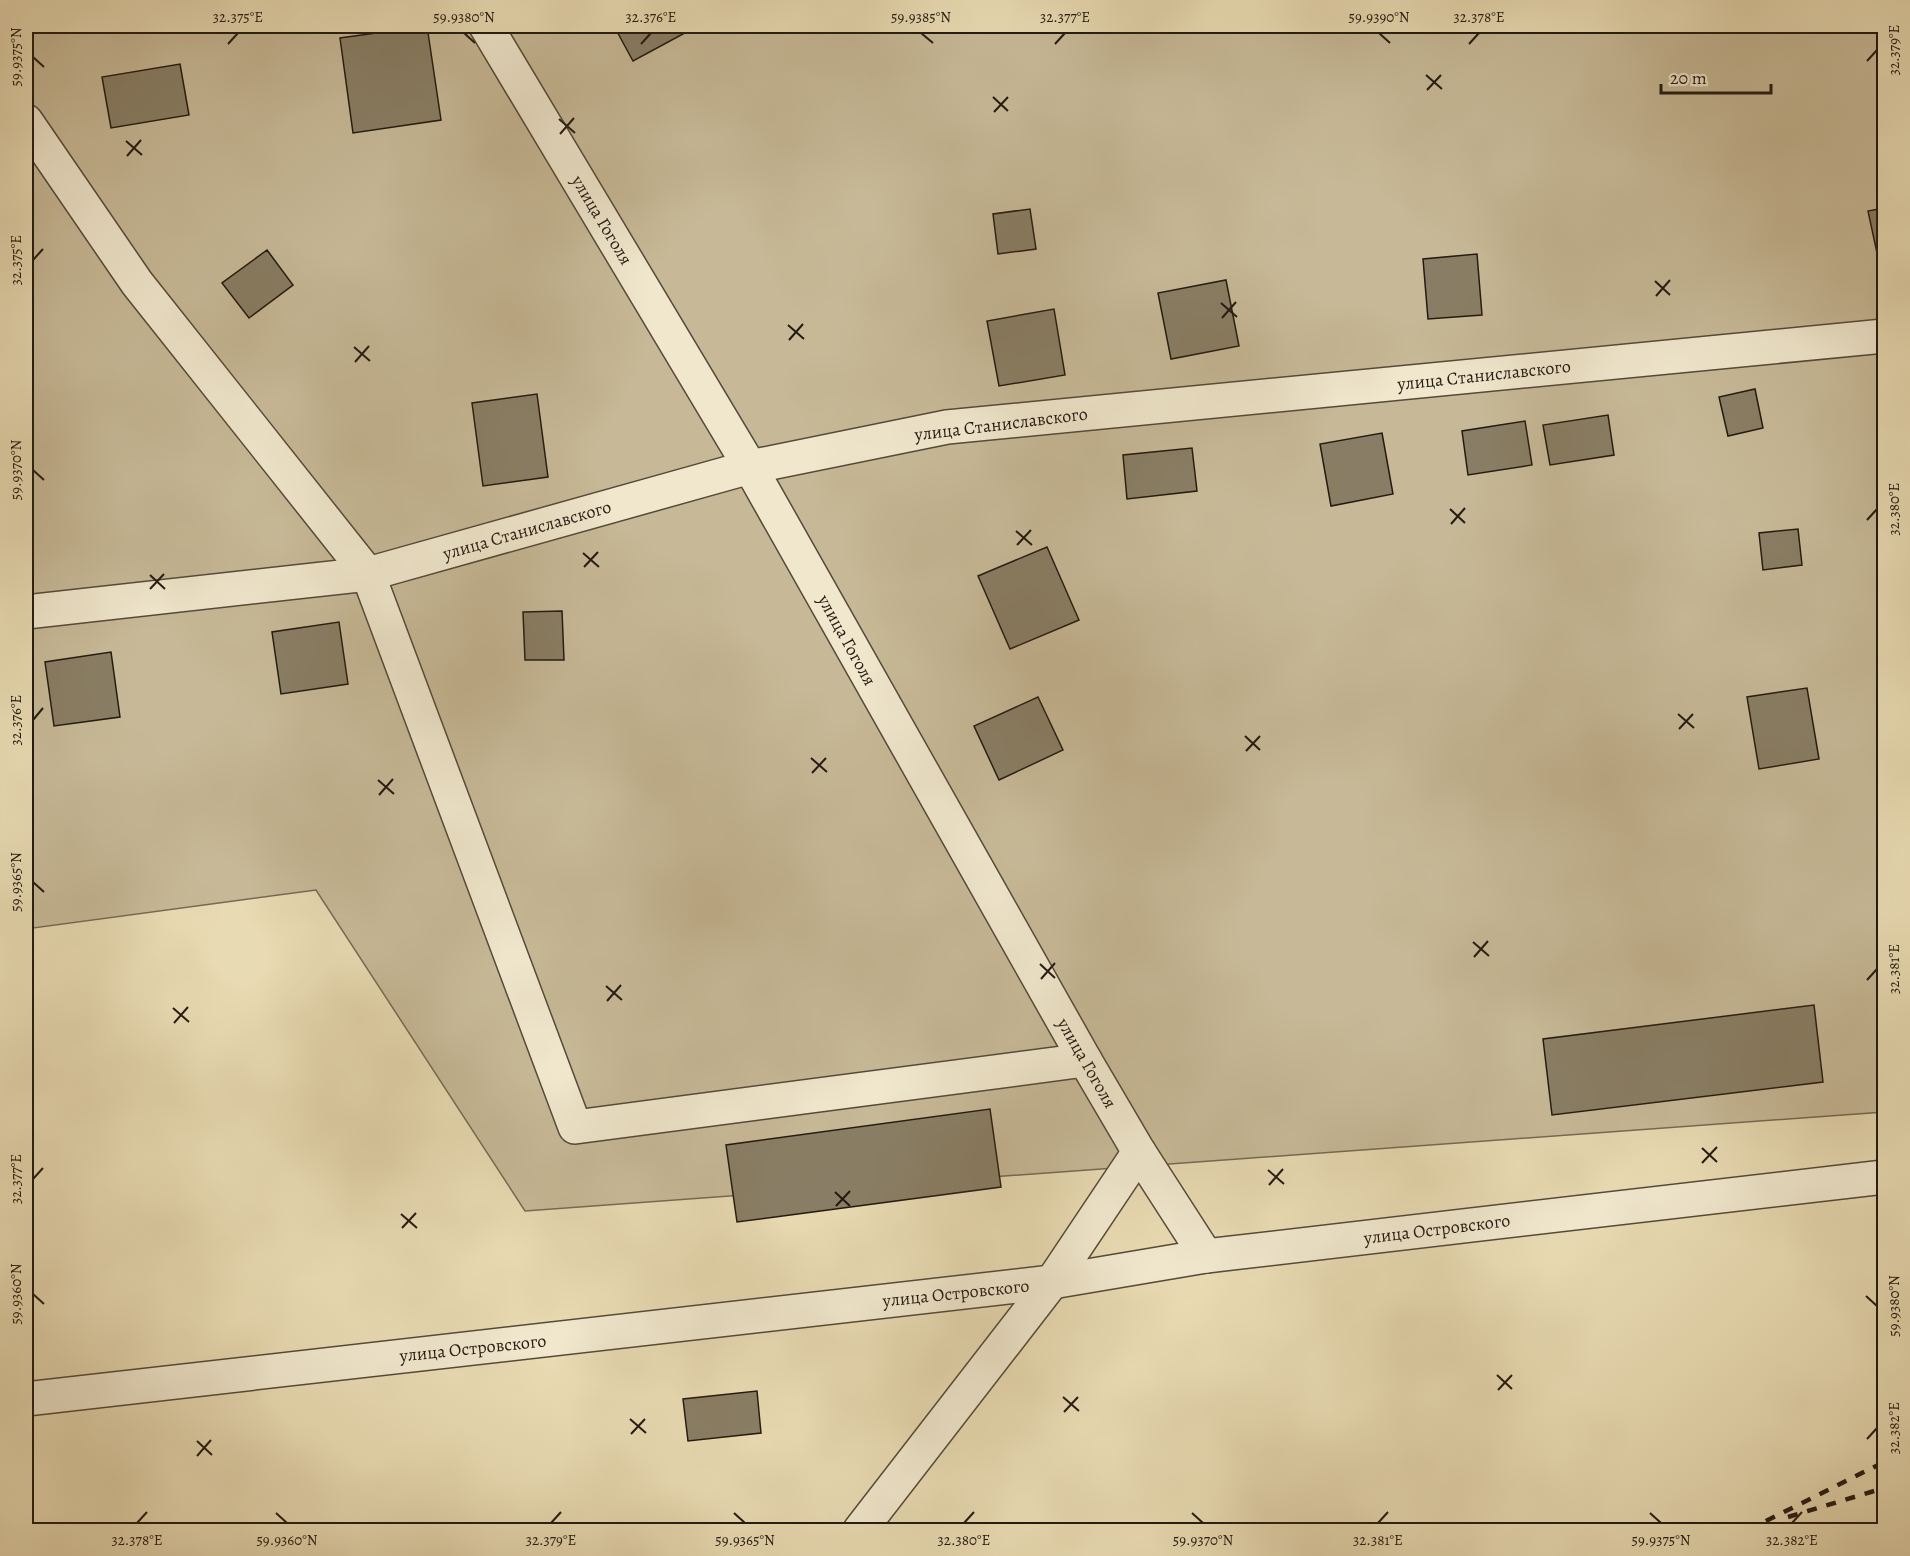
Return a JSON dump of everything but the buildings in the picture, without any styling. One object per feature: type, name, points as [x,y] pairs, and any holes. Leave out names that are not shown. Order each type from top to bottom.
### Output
[{"type":"street","name":"улица Гоголя","points":[[486,26],[750,467],[1085,1060],[1139,1152],[1206,1256]]},
{"type":"street","points":[[26,121],[137,283],[368,574],[575,1128],[1085,1060]]},
{"type":"street","name":"улица Станиславского","points":[[26,612],[368,574],[750,467],[947,427],[1884,336]]},
{"type":"street","points":[[860,1530],[1052,1282],[1139,1152]]},
{"type":"street","name":"улица Островского","points":[[26,1399],[1052,1282],[1206,1256],[1884,1177]]},
{"type":"shaded area","points":[[26,26],[1884,26],[1884,1112],[525,1211],[316,890],[26,929]]},
{"type":"railway","points":[[1748,1530],[1884,1462]]},
{"type":"railway","points":[[1788,1517],[1884,1488]]},
{"type":"railway","points":[[1876,1530],[1884,1530]]}]
